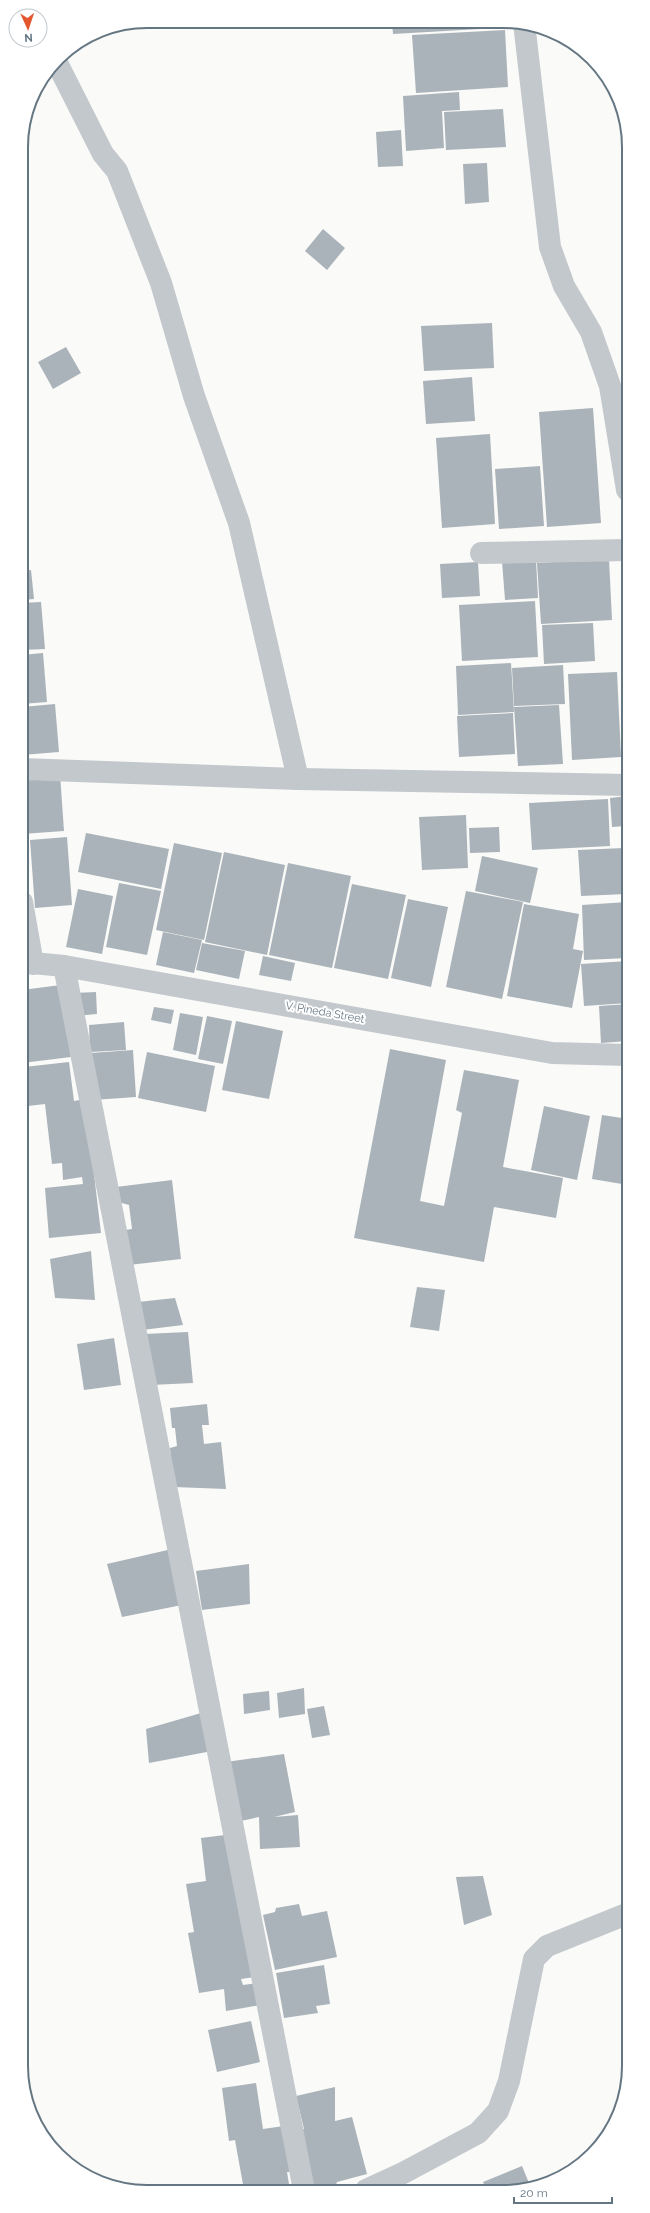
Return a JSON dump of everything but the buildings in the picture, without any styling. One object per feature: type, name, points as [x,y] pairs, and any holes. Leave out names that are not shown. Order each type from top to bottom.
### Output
[{"type":"street","points":[[525,30],[550,247],[564,286],[591,332],[610,386],[622,459]]},
{"type":"street","points":[[59,67],[103,154],[117,171],[161,283],[194,396],[239,523],[298,779]]},
{"type":"street","points":[[481,553],[622,550]]},
{"type":"street","points":[[28,769],[298,779],[622,785]]},
{"type":"street","name":"V. Pineda Street","points":[[28,963],[64,966],[552,1053],[622,1055]]},
{"type":"street","points":[[64,966],[303,2185]]},
{"type":"street","points":[[377,2185],[403,2173],[478,2133],[498,2111],[509,2081],[534,1959],[547,1946],[622,1916]]}]
